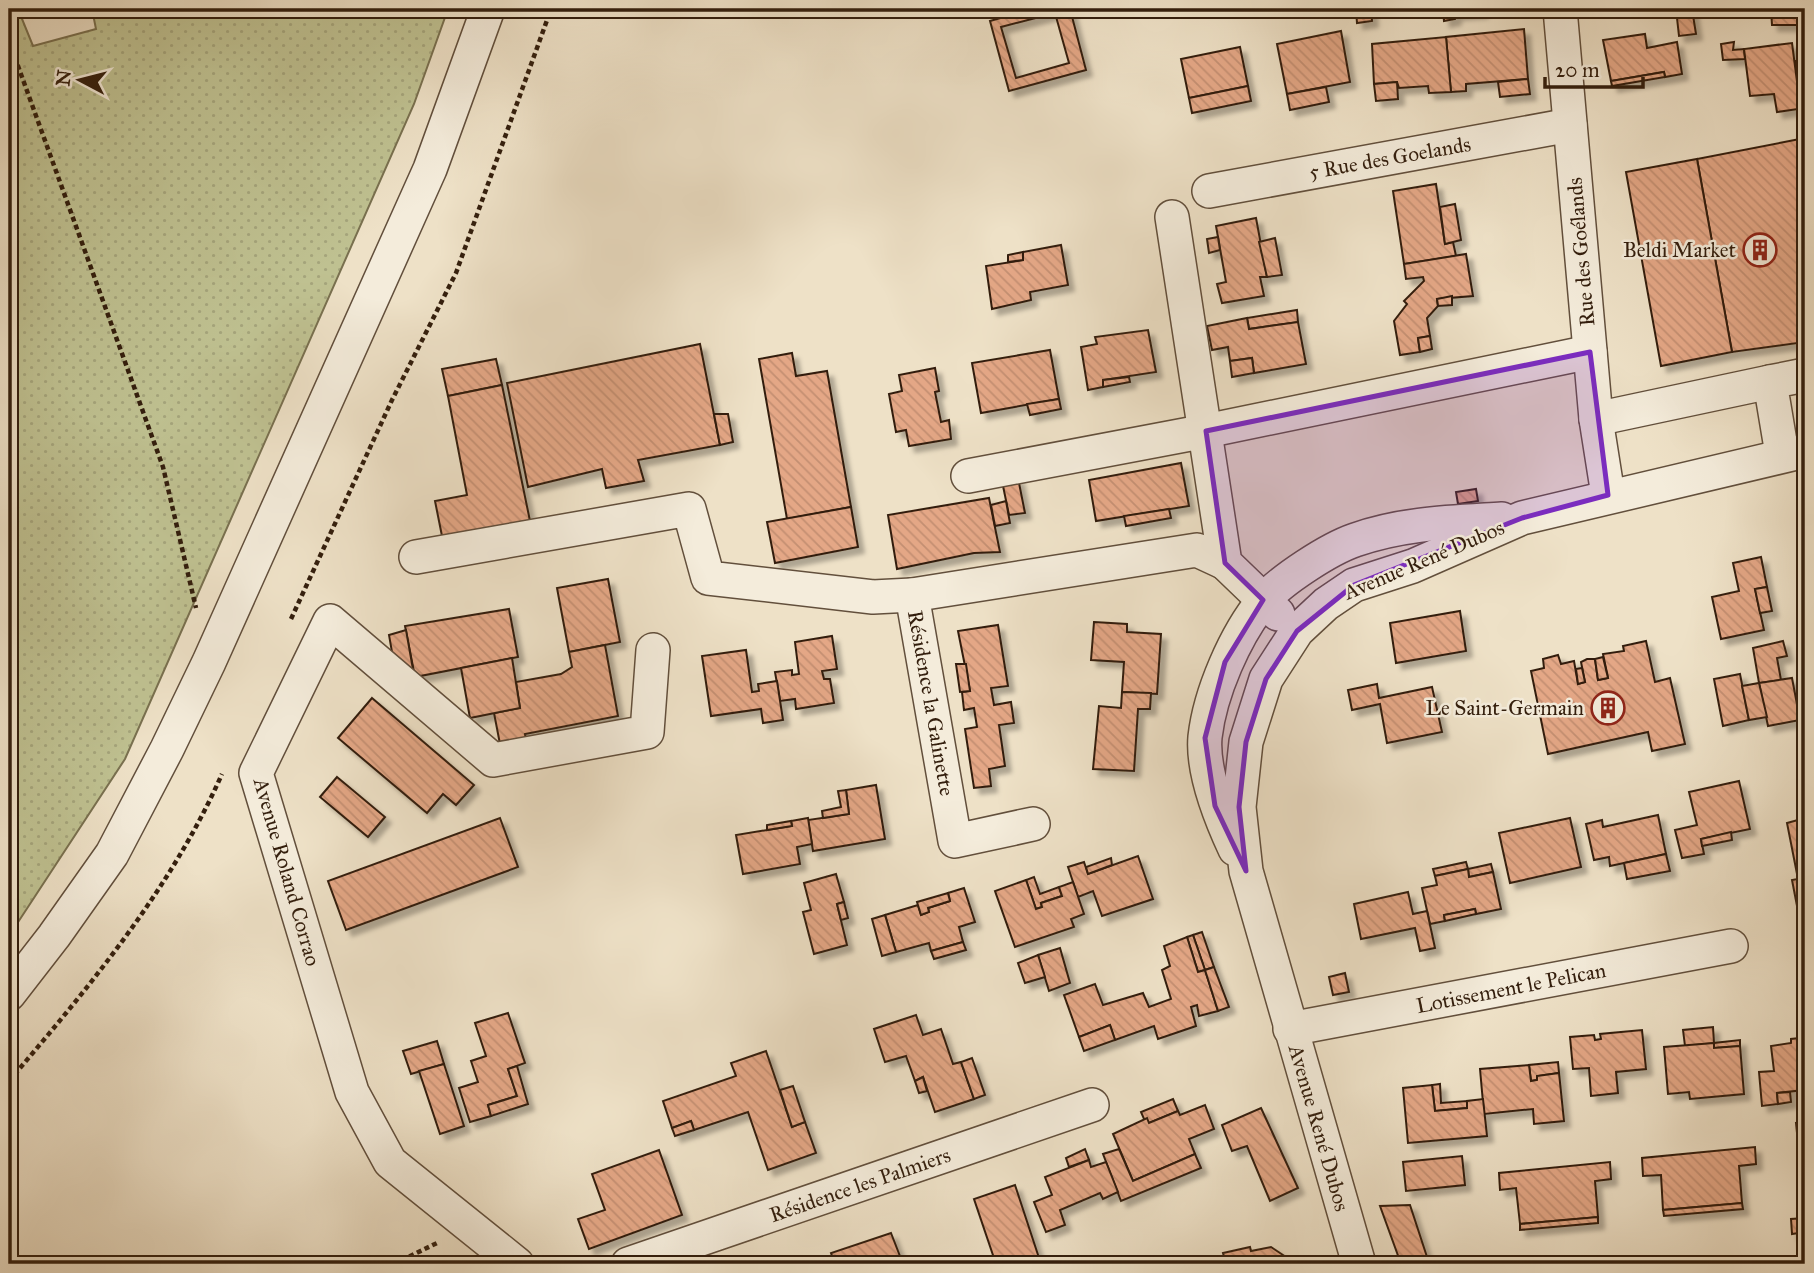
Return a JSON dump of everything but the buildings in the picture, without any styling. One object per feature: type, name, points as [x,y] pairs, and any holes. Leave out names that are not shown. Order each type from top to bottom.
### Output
[{"type":"street","points":[[9,994],[54,936],[111,854],[173,736],[430,169],[488,9]]},
{"type":"street","name":"Rue des Goélands","points":[[1560,9],[1596,419],[1608,495]]},
{"type":"street","name":"5 Rue des Goelands","points":[[1209,191],[1570,125]]},
{"type":"street","points":[[1172,216],[1225,563],[1297,631]]},
{"type":"street","points":[[968,476],[1206,431],[1590,352]]},
{"type":"street","points":[[1596,419],[1805,375]]},
{"type":"street","points":[[1770,382],[1794,452]]},
{"type":"street","name":"Avenue René Dubos","points":[[1359,1264],[1246,871],[1239,807],[1246,742],[1266,679],[1297,631],[1326,604],[1354,585],[1413,566],[1522,517],[1794,452]]},
{"type":"street","points":[[416,557],[689,509],[708,578],[873,597],[912,595]]},
{"type":"street","name":"Avenue René Dubos","points":[[1246,871],[1215,806],[1205,738],[1225,662],[1263,600],[1304,568],[1354,540],[1424,524],[1522,517]]},
{"type":"street","name":"Résidence la Galinette","points":[[1033,824],[955,841],[912,595],[1197,550],[1225,563]]},
{"type":"street","name":"Avenue Roland Corrao","points":[[517,1264],[390,1162],[352,1092],[256,773],[330,621],[493,760],[647,732],[653,650]]},
{"type":"street","name":"Lotissement le Pelican","points":[[1290,1029],[1731,946]]},
{"type":"street","name":"Résidence les Palmiers","points":[[628,1264],[1092,1105]]},
{"type":"path","points":[[286,629],[392,400],[456,273],[551,9]]},
{"type":"path","points":[[9,41],[163,467],[197,610]]},
{"type":"path","points":[[9,1081],[77,1001],[157,893],[223,772]]},
{"type":"path","points":[[394,1264],[437,1243],[462,1221]]},
{"type":"highlighted area","points":[[1590,352],[1608,495],[1522,518],[1354,585],[1297,631],[1266,679],[1246,742],[1239,807],[1246,871],[1215,806],[1205,738],[1225,662],[1263,600],[1225,563],[1206,431]]},
{"type":"green space","points":[[9,9],[18,9],[33,46],[96,29],[92,9],[448,9],[414,104],[125,759],[9,936]]},
{"type":"place","name":"Beldi Market","points":[[1760,250]]},
{"type":"place","name":"Le Saint-Germain","points":[[1608,708]]}]
